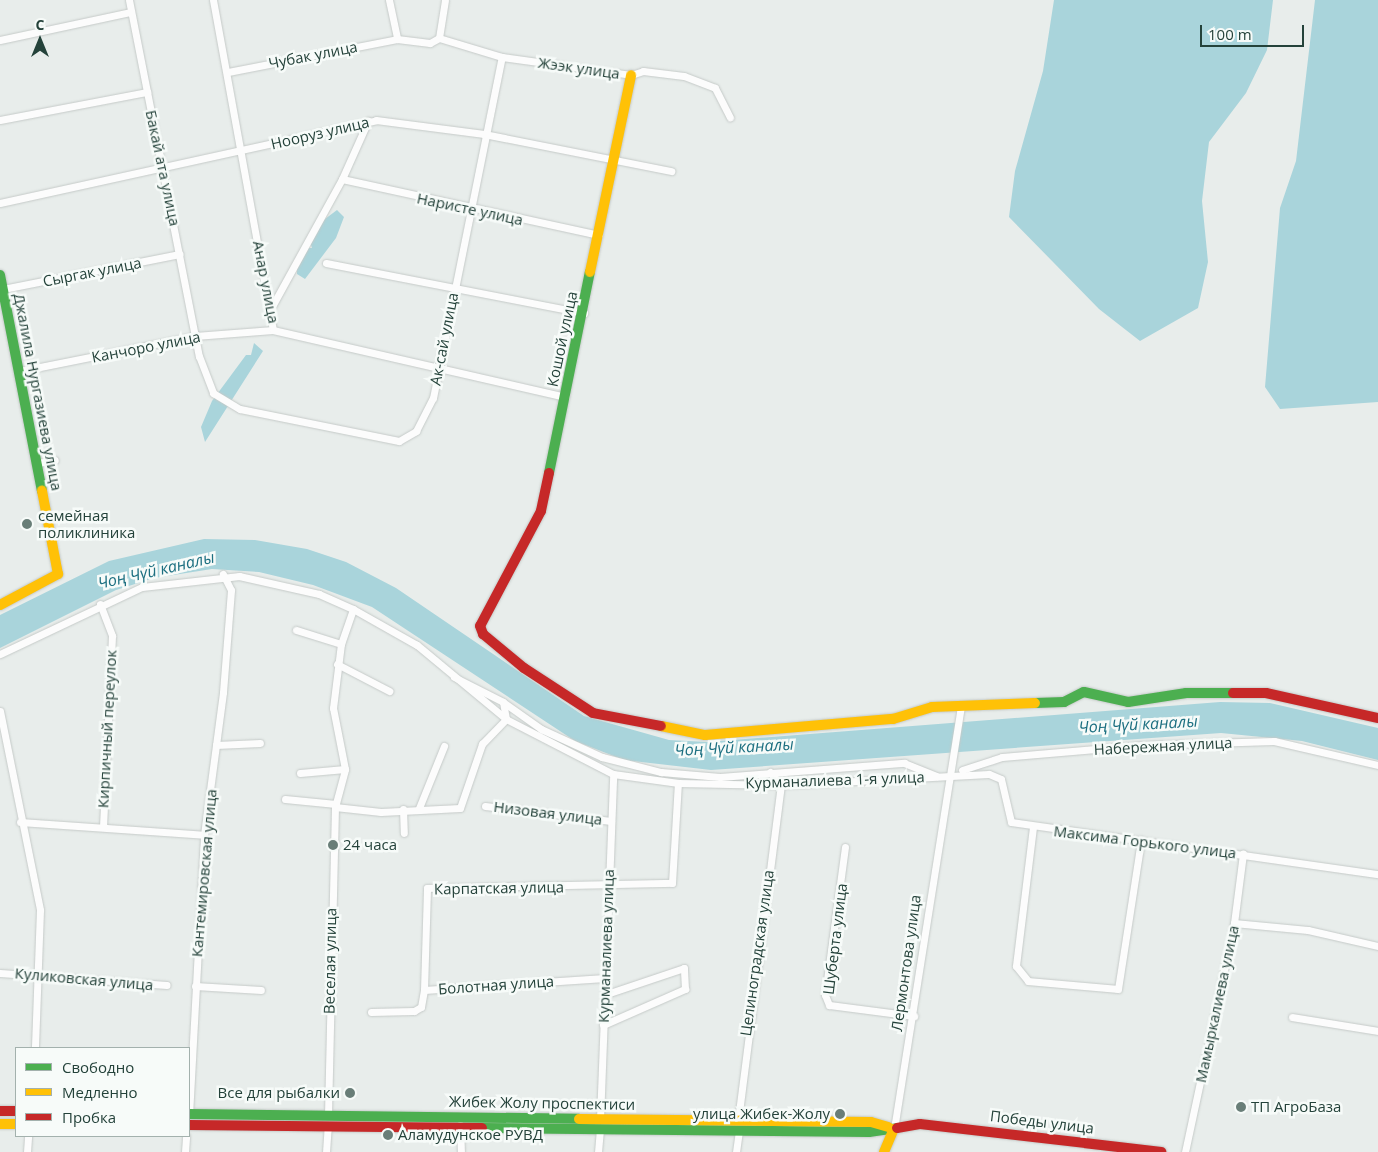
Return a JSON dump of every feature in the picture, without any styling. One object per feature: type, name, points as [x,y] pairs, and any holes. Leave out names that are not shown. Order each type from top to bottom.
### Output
[{"type":"street","name":"Бакай ата улица","points":[[129,0],[195,336]]},
{"type":"street","name":"Анар улица","points":[[213,0],[228,72],[273,330],[439,366],[565,397]]},
{"type":"street","points":[[389,0],[397,39]]},
{"type":"street","points":[[439,38],[445,0]]},
{"type":"street","points":[[0,40],[132,12]]},
{"type":"street","name":"Жээк улица","points":[[397,39],[430,43],[439,38],[502,56],[632,75],[643,71],[684,76],[715,88],[730,117]]},
{"type":"street","name":"Чубак улица","points":[[228,72],[397,39]]},
{"type":"street","name":"Ак-сай улица","points":[[195,336],[213,393],[232,406],[399,441],[416,432],[424,420],[439,366],[484,134],[502,56]]},
{"type":"street","name":"Кошой улица","points":[[632,75],[584,313],[541,511],[497,601],[480,626],[483,634],[524,668],[593,713],[668,730],[705,735],[893,719],[932,707],[961,711]]},
{"type":"street","points":[[0,120],[147,92]]},
{"type":"street","points":[[270,311],[342,179],[368,121]]},
{"type":"street","name":"Нооруз улица","points":[[0,203],[163,169],[368,121],[402,121],[484,134],[670,171]]},
{"type":"street","name":"Наристе улица","points":[[342,179],[470,210],[599,235]]},
{"type":"street","name":"Сыргак улица","points":[[3,289],[180,254]]},
{"type":"street","points":[[326,263],[584,313]]},
{"type":"street","name":"Джалила Нургазиева улица","points":[[0,275],[38,463],[58,574],[0,605]]},
{"type":"street","name":"Канчоро улица","points":[[20,371],[195,336],[273,330]]},
{"type":"street","points":[[38,463],[56,460]]},
{"type":"street","name":"Курманалиева 1-я улица","points":[[0,654],[100,604],[142,587],[223,574],[287,585],[353,608],[417,645],[451,677],[506,719],[613,774],[678,783],[781,785],[948,775]]},
{"type":"street","name":"Кантемировская улица","points":[[190,1093],[204,835],[216,745],[231,590],[223,574]]},
{"type":"street","name":"Кирпичный переулок","points":[[100,604],[112,636],[103,826]]},
{"type":"street","name":"Веселая улица","points":[[328,1115],[335,805],[345,769],[333,708],[341,644],[353,608]]},
{"type":"street","points":[[296,630],[341,644]]},
{"type":"street","points":[[338,664],[389,691]]},
{"type":"street","points":[[451,677],[465,679],[503,702],[540,730],[602,757],[661,772],[720,777],[904,763],[936,776]]},
{"type":"street","points":[[961,711],[1064,702],[1084,692],[1128,702],[1186,693],[1266,693],[1378,718]]},
{"type":"street","points":[[285,798],[335,805],[403,809],[460,808],[482,744],[506,719],[503,702]]},
{"type":"street","points":[[0,711],[20,822],[40,910],[35,1047]]},
{"type":"street","name":"Лермонтова улица","points":[[884,1152],[894,1129],[914,1016],[948,775],[961,711]]},
{"type":"street","name":"Набережная улица","points":[[948,775],[1002,757],[1142,745],[1274,741],[1378,765]]},
{"type":"street","points":[[216,745],[260,742]]},
{"type":"street","points":[[419,808],[444,746]]},
{"type":"street","points":[[602,757],[613,774]]},
{"type":"street","points":[[300,773],[345,769]]},
{"type":"street","points":[[770,772],[781,785]]},
{"type":"street","name":"Максима Горького улица","points":[[948,775],[971,773],[1001,778],[1011,822],[1033,827],[1141,840],[1378,874]]},
{"type":"street","name":"Курманалиева улица","points":[[598,1152],[613,774]]},
{"type":"street","name":"Карпатская улица","points":[[424,990],[427,888],[608,887],[672,883],[678,783]]},
{"type":"street","name":"Целиноградская улица","points":[[736,1152],[781,785]]},
{"type":"street","name":"Низовая улица","points":[[485,806],[611,821]]},
{"type":"street","points":[[403,809],[404,833]]},
{"type":"street","points":[[20,822],[103,826],[204,835]]},
{"type":"street","points":[[1033,827],[1016,966],[1028,981],[1118,989],[1141,840]]},
{"type":"street","name":"Шуберта улица","points":[[845,847],[825,995],[829,1005],[914,1016]]},
{"type":"street","name":"Мамыркалиева улица","points":[[1185,1152],[1234,922],[1243,854]]},
{"type":"street","points":[[1234,922],[1308,930],[1378,946]]},
{"type":"street","points":[[602,1026],[685,989],[684,968],[604,995]]},
{"type":"street","name":"Куликовская улица","points":[[0,973],[38,974],[167,985]]},
{"type":"street","name":"Болотная улица","points":[[371,1012],[414,1011],[421,1007],[424,990],[605,978]]},
{"type":"street","points":[[195,986],[261,990]]},
{"type":"street","points":[[1292,1017],[1378,1031]]},
{"type":"street","points":[[0,1111],[15,1111]]},
{"type":"street","name":"Жибек Жолу проспектиси","points":[[190,1114],[460,1116],[600,1123],[894,1129],[920,1124]]},
{"type":"street","points":[[460,1116],[461,1152]]},
{"type":"street","name":"Жибек Жолу проспектиси","points":[[190,1125],[460,1127],[600,1123]]},
{"type":"street","points":[[0,1124],[15,1124]]},
{"type":"street","name":"Победы улица","points":[[920,1124],[1161,1152]]},
{"type":"street","points":[[326,1152],[328,1126]]},
{"type":"street","points":[[27,1152],[28,1137]]},
{"type":"street","points":[[185,1152],[186,1137]]},
{"type":"water","points":[[1054,0],[1273,0],[1267,50],[1246,93],[1209,142],[1202,201],[1208,262],[1198,308],[1140,341],[1099,309],[1009,217],[1015,171],[1043,71]]},
{"type":"water","points":[[1315,0],[1378,0],[1378,402],[1280,409],[1265,387],[1280,208],[1296,161]]},
{"type":"water","points":[[337,210],[344,217],[336,238],[305,279],[297,274],[297,265],[306,248],[312,248],[310,242],[321,222]]},
{"type":"water","points":[[254,343],[263,351],[205,442],[201,427],[212,401],[246,355],[251,355]]},
{"type":"water","name":"Чоң Чүй каналы","points":[[204,539],[255,540],[307,549],[346,562],[396,588],[584,716],[669,740],[707,742],[1220,702],[1270,703],[1378,728],[1378,760],[1302,741],[1221,733],[711,770],[624,760],[575,741],[372,607],[313,585],[259,572],[212,569],[154,578],[116,590],[0,648],[0,615],[109,561]]},
{"type":"traffic: fast","points":[[549,473],[590,272]]},
{"type":"traffic: fast","points":[[0,275],[42,491]]},
{"type":"traffic: fast","points":[[1035,703],[1064,702],[1084,692],[1128,702],[1186,693],[1233,693]]},
{"type":"traffic: fast","points":[[190,1114],[579,1119]]},
{"type":"traffic: fast","points":[[482,1128],[869,1132],[897,1128]]},
{"type":"traffic: slow","points":[[590,272],[631,75]]},
{"type":"traffic: slow","points":[[0,605],[58,574],[42,491]]},
{"type":"traffic: slow","points":[[661,726],[705,735],[893,719],[932,707],[1035,703]]},
{"type":"traffic: slow","points":[[579,1119],[871,1122],[888,1127]]},
{"type":"traffic: slow","points":[[0,1124],[15,1124]]},
{"type":"traffic: slow","points":[[884,1152],[894,1129]]},
{"type":"traffic: jam","points":[[549,473],[541,511],[480,626],[483,634],[524,668],[593,713],[661,726]]},
{"type":"traffic: jam","points":[[1233,693],[1266,693],[1378,718]]},
{"type":"traffic: jam","points":[[0,1111],[15,1111]]},
{"type":"traffic: jam","points":[[897,1128],[920,1124],[1161,1152]]},
{"type":"traffic: jam","points":[[190,1125],[482,1128]]},
{"type":"place","name":"семейная поликлиника","points":[[27,524]]},
{"type":"place","name":"24 часа","points":[[333,845]]},
{"type":"place","name":"Все для рыбалки","points":[[350,1093]]},
{"type":"place","name":"ТП АгроБаза","points":[[1241,1107]]},
{"type":"place","name":"улица Жибек-Жолу","points":[[840,1114]]},
{"type":"place","name":"Аламудунское РУВД","points":[[388,1135]]}]
